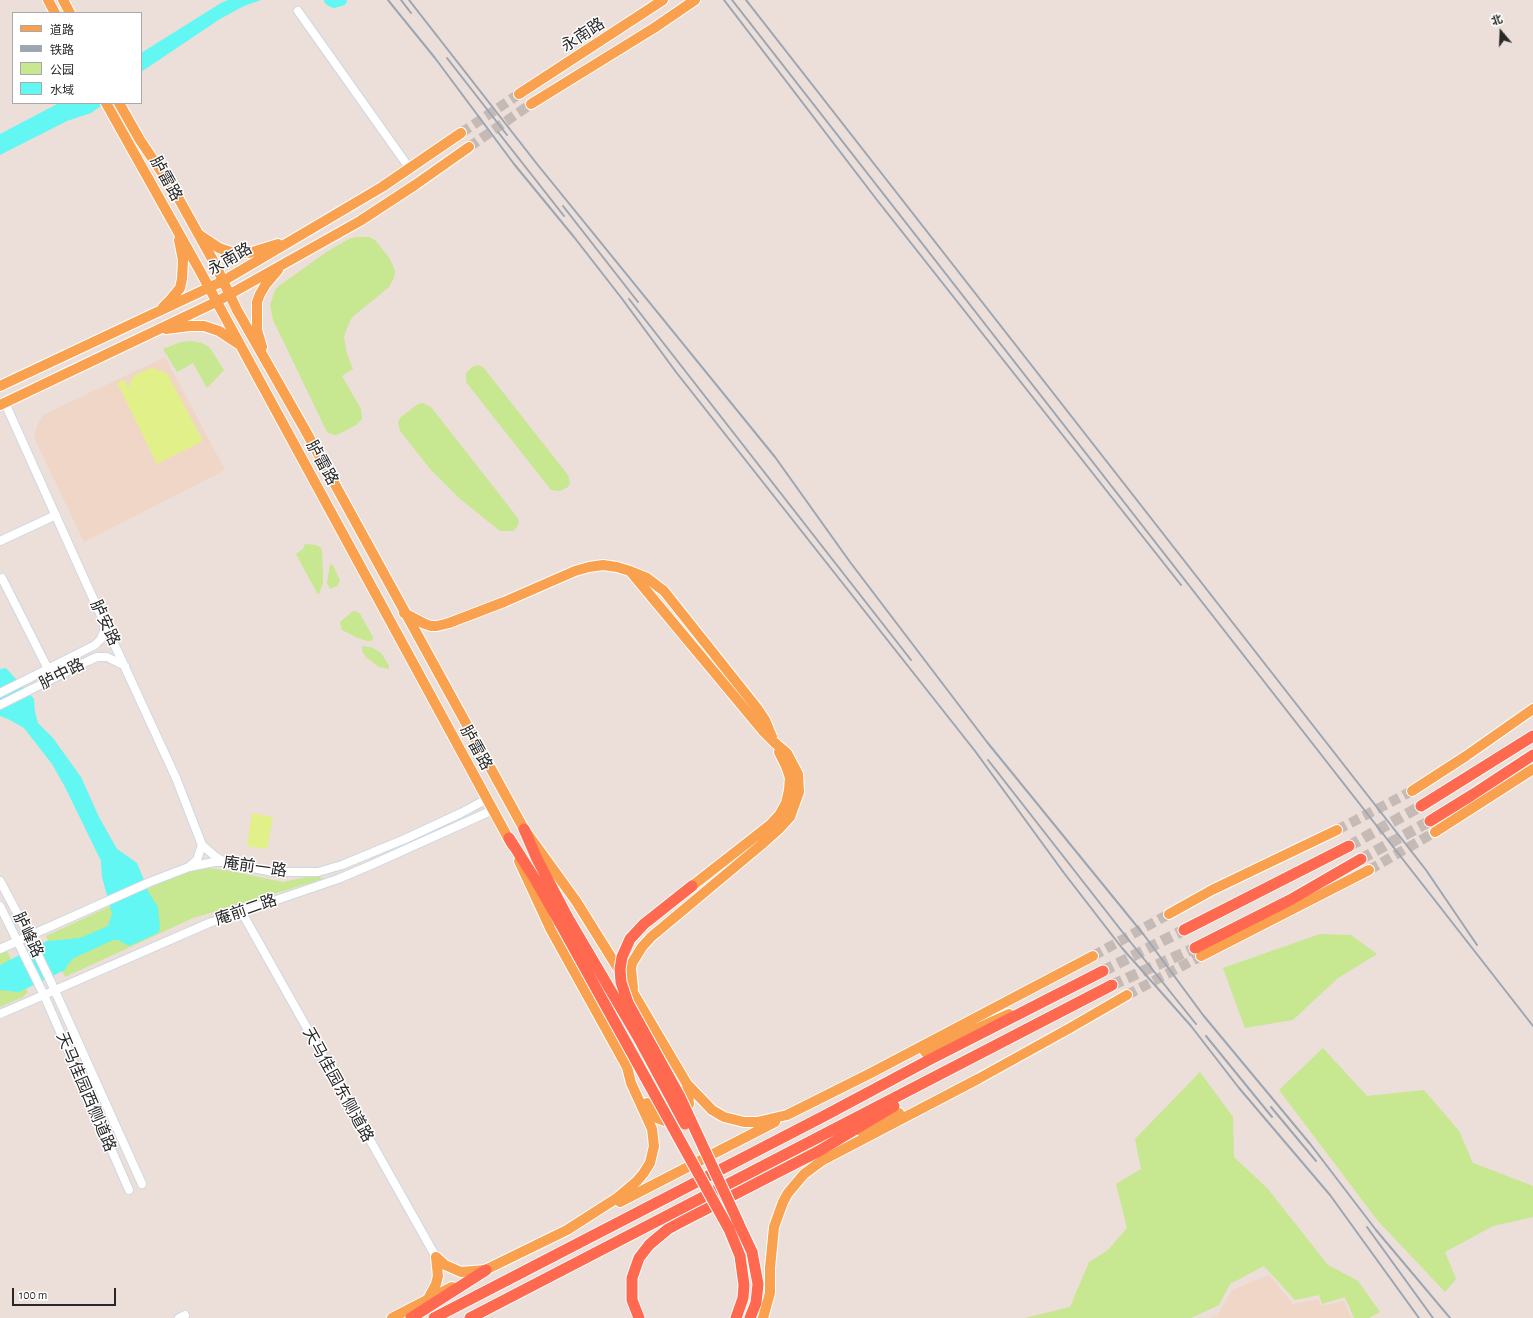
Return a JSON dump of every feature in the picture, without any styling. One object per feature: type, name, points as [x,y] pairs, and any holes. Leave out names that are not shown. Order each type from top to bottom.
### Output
[{"type":"highway","points":[[1422,806],[1533,736]]},
{"type":"highway","points":[[1430,821],[1533,755]]},
{"type":"highway","points":[[524,829],[564,920],[729,1230],[740,1256],[744,1285],[743,1298],[736,1318]]},
{"type":"highway","points":[[509,838],[535,879],[564,920],[638,1037],[739,1224]]},
{"type":"highway","points":[[1184,930],[1349,846]]},
{"type":"highway","points":[[1198,952],[1361,859]]},
{"type":"highway","points":[[692,886],[644,924],[630,939],[622,957],[620,970],[621,982],[628,1003],[680,1097],[752,1252],[758,1284],[756,1303],[750,1318]]},
{"type":"highway","points":[[434,1318],[826,1115],[959,1044],[1104,971]]},
{"type":"highway","points":[[470,1318],[1112,985]]},
{"type":"highway","points":[[639,1318],[632,1300],[632,1278],[639,1258],[649,1245],[668,1229],[819,1151],[914,1094],[947,1071]]},
{"type":"highway","points":[[410,1318],[427,1304],[486,1270]]},
{"type":"main road","points":[[48,0],[54,12]]},
{"type":"main road","points":[[62,0],[69,12]]},
{"type":"main road","name":"永南路","points":[[519,94],[644,14],[663,0]]},
{"type":"main road","points":[[531,104],[654,28],[696,0]]},
{"type":"main road","name":"胪雷路","points":[[121,104],[140,140],[175,192],[215,264],[222,282],[304,428],[524,829],[576,901],[634,994],[687,1084]]},
{"type":"main road","name":"胪雷路","points":[[108,107],[178,231],[509,838],[550,928],[627,1067]]},
{"type":"main road","name":"永南路","points":[[0,386],[222,282],[382,187],[461,133]]},
{"type":"main road","points":[[3,404],[216,302],[360,221],[469,147]]},
{"type":"main road","points":[[156,314],[172,299],[180,288],[184,260],[178,231]]},
{"type":"main road","points":[[197,234],[219,248],[231,252],[249,253],[293,240]]},
{"type":"main road","points":[[267,364],[257,330],[258,302],[260,294],[266,284],[287,261]]},
{"type":"main road","points":[[152,332],[171,328],[204,326],[219,331],[241,346]]},
{"type":"main road","points":[[404,612],[425,624],[437,626],[449,623],[504,602],[575,571],[589,567],[603,565],[630,571],[764,732],[774,743],[787,753],[798,774],[799,792],[790,817],[771,837],[673,917],[642,947],[632,963],[631,982],[634,994]]},
{"type":"main road","points":[[1412,791],[1466,756],[1533,709]]},
{"type":"main road","points":[[692,886],[770,825],[783,809],[789,790],[790,778],[786,766],[774,743]]},
{"type":"main road","points":[[1435,832],[1533,768]]},
{"type":"main road","points":[[1169,914],[1212,890],[1337,830]]},
{"type":"main road","points":[[1198,952],[1369,870]]},
{"type":"main road","points":[[436,1257],[449,1267],[461,1272],[486,1270],[567,1230],[787,1115],[870,1074],[1093,956]]},
{"type":"main road","points":[[870,1074],[904,1061],[1071,987]]},
{"type":"main road","points":[[763,1318],[770,1293],[770,1268],[774,1226],[783,1202],[794,1184],[804,1174],[823,1160],[978,1079],[1127,995]]},
{"type":"main road","points":[[627,1067],[654,1115],[665,1121],[674,1119],[687,1109],[689,1104],[687,1084]]},
{"type":"main road","points":[[567,1230],[628,1190],[637,1181],[650,1163],[654,1146],[652,1129],[631,1083],[627,1067]]},
{"type":"main road","points":[[819,1151],[928,1100],[978,1079]]},
{"type":"main road","points":[[687,1084],[712,1110],[724,1117],[734,1120],[757,1122],[787,1115]]},
{"type":"main road","points":[[392,1318],[427,1304],[438,1276],[436,1257]]},
{"type":"street","points":[[298,11],[410,169]]},
{"type":"street","name":"胪安路","points":[[3,404],[176,778],[202,845]]},
{"type":"street","points":[[0,541],[56,516]]},
{"type":"street","points":[[1,577],[48,669]]},
{"type":"street","name":"胪中路","points":[[0,693],[95,645],[101,638],[104,631],[104,622]]},
{"type":"street","name":"胪中路","points":[[0,705],[97,657],[108,657],[125,666]]},
{"type":"street","name":"庵前一路","points":[[0,949],[150,882],[188,867],[214,862],[225,862],[273,872],[318,872],[342,865],[398,842],[461,813],[487,799]]},
{"type":"street","name":"庵前二路","points":[[0,1014],[52,986],[241,912],[338,879],[493,810]]},
{"type":"street","points":[[188,867],[197,860],[202,845],[216,857],[225,862]]},
{"type":"street","name":"胪峰路","points":[[0,881],[52,986]]},
{"type":"street","name":"胪峰路","points":[[0,906],[42,991]]},
{"type":"street","name":"天马佳园东侧道路","points":[[241,912],[436,1257]]},
{"type":"street","name":"天马佳园西侧道路","points":[[52,986],[142,1184]]},
{"type":"street","name":"天马佳园西侧道路","points":[[42,991],[129,1190]]},
{"type":"shaded area","points":[[165,357],[225,470],[84,542],[34,437],[37,426],[43,415]]},
{"type":"shaded area","points":[[1269,1275],[1293,1304],[1318,1299],[1321,1306],[1344,1301],[1351,1318],[1210,1318],[1218,1315],[1232,1290]]},
{"type":"green space","points":[[356,237],[369,237],[375,240],[390,259],[395,271],[394,278],[389,287],[351,319],[345,333],[344,338],[347,354],[353,369],[342,376],[361,409],[362,419],[356,425],[334,435],[327,432],[273,320],[270,305],[275,290],[279,286],[328,251],[349,239]]},
{"type":"green space","points":[[192,341],[202,343],[210,348],[224,370],[207,388],[193,363],[177,372],[163,349],[181,342]]},
{"type":"green space","points":[[478,365],[483,367],[568,475],[570,483],[568,487],[560,491],[551,490],[466,382],[466,373],[472,367]]},
{"type":"green space","points":[[152,368],[167,373],[203,441],[157,464],[117,383],[124,380],[129,388],[130,382],[135,375]]},
{"type":"green space","points":[[423,403],[431,407],[517,517],[519,522],[513,531],[500,531],[459,498],[431,470],[400,431],[398,422],[401,417],[418,404]]},
{"type":"green space","points":[[305,544],[316,545],[321,548],[322,551],[323,583],[319,594],[317,593],[296,554],[303,549]]},
{"type":"green space","points":[[330,564],[333,565],[340,581],[337,586],[330,589],[327,583]]},
{"type":"green space","points":[[353,611],[360,614],[373,637],[372,641],[358,638],[342,630],[340,622]]},
{"type":"green space","points":[[362,647],[373,648],[382,654],[389,668],[379,667],[367,658],[363,653]]},
{"type":"green space","points":[[252,813],[273,817],[267,849],[247,846]]},
{"type":"green space","points":[[208,868],[283,882],[317,875],[323,879],[193,918],[65,977],[46,936],[171,878],[188,872]]},
{"type":"green space","points":[[1320,934],[1351,935],[1377,954],[1338,978],[1293,1020],[1245,1028],[1223,968]]},
{"type":"green space","points":[[7,951],[28,992],[23,997],[0,1007],[0,953]]},
{"type":"green space","points":[[1323,1048],[1367,1096],[1424,1090],[1459,1131],[1473,1163],[1533,1186],[1533,1217],[1493,1226],[1445,1252],[1456,1279],[1445,1292],[1378,1221],[1279,1090]]},
{"type":"green space","points":[[1200,1072],[1233,1117],[1234,1157],[1267,1188],[1328,1265],[1358,1281],[1380,1312],[1369,1318],[1354,1318],[1345,1297],[1322,1304],[1319,1295],[1295,1300],[1264,1266],[1230,1284],[1219,1305],[1191,1318],[1025,1318],[1070,1307],[1089,1262],[1108,1250],[1127,1228],[1116,1184],[1141,1169],[1135,1139]]},
{"type":"water","points":[[228,0],[261,0],[244,6],[220,19],[142,71],[142,52]]},
{"type":"water","points":[[57,104],[104,104],[91,113],[67,121],[0,155],[0,134]]},
{"type":"water","points":[[6,668],[34,699],[38,723],[53,738],[81,777],[99,817],[117,849],[137,863],[149,893],[158,907],[160,928],[158,933],[129,946],[118,940],[113,940],[74,958],[65,970],[19,992],[0,990],[0,966],[2,964],[47,941],[80,938],[108,926],[112,914],[102,877],[101,861],[65,787],[52,764],[24,728],[0,716],[0,669]]},
{"type":"waterway","points":[[330,0],[334,2],[341,0]]},
{"type":"tunnel","points":[[461,133],[519,94]]},
{"type":"tunnel","points":[[469,147],[531,104]]},
{"type":"tunnel","points":[[1337,830],[1412,791]]},
{"type":"tunnel","points":[[1349,846],[1421,806]]},
{"type":"tunnel","points":[[1361,859],[1430,821]]},
{"type":"tunnel","points":[[1369,870],[1435,832]]},
{"type":"tunnel","points":[[1093,956],[1169,914]]},
{"type":"tunnel","points":[[1103,971],[1184,930]]},
{"type":"tunnel","points":[[1112,985],[1195,948]]},
{"type":"tunnel","points":[[1127,995],[1201,956]]},
{"type":"railway","points":[[388,0],[435,58],[514,164],[623,300],[676,372],[975,751],[1064,873],[1122,948],[1191,1026],[1239,1088],[1330,1195],[1419,1318]]},
{"type":"railway","points":[[401,0],[411,13]]},
{"type":"railway","points":[[409,0],[537,164],[775,457],[850,562],[987,742],[1144,935],[1203,1015],[1311,1145],[1376,1230],[1450,1318]]},
{"type":"railway","points":[[724,0],[877,200],[1181,585]]},
{"type":"railway","points":[[732,0],[1533,1026]]},
{"type":"railway","points":[[746,0],[1426,870],[1477,945]]},
{"type":"railway","points":[[447,58],[507,135]]},
{"type":"railway","points":[[498,132],[564,216]]},
{"type":"railway","points":[[563,206],[638,302]]},
{"type":"railway","points":[[629,299],[911,660]]},
{"type":"railway","points":[[988,760],[1196,1024]]},
{"type":"railway","points":[[1206,1036],[1272,1117]]},
{"type":"railway","points":[[1271,1107],[1316,1161]]},
{"type":"railway","points":[[1367,1227],[1433,1318]]}]
